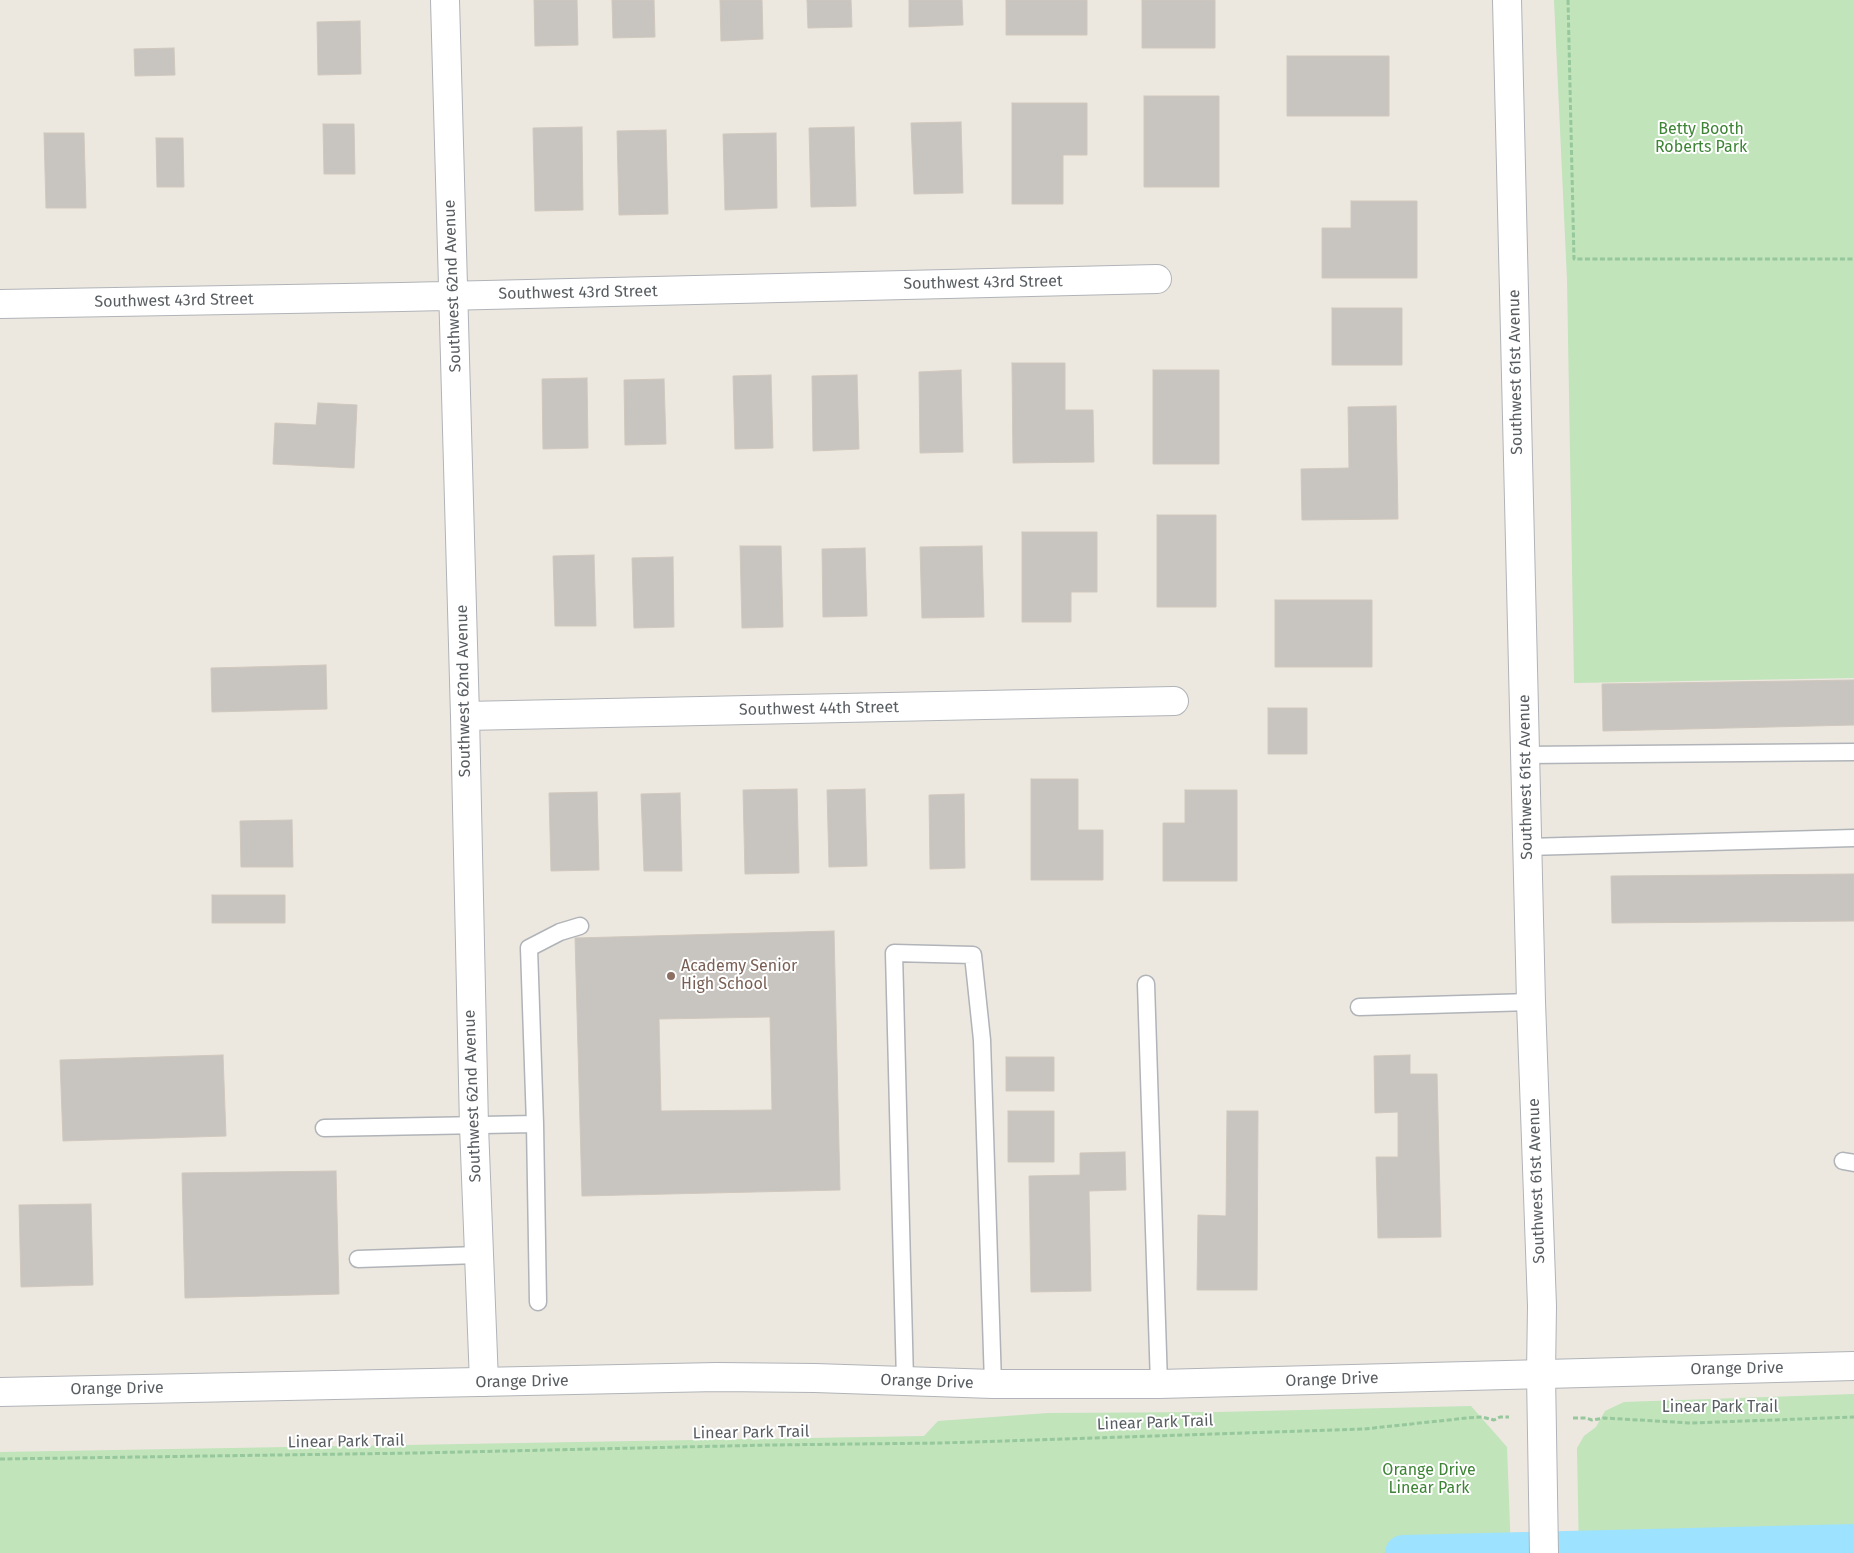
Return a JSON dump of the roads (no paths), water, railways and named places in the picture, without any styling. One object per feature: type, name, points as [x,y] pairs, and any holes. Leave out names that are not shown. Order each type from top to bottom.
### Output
[{"type":"street","name":"Southwest 62nd Avenue","points":[[445,0],[465,716],[474,1126],[484,1382]]},
{"type":"street","name":"Southwest 61st Avenue","points":[[1507,0],[1531,1002],[1542,1306],[1541,1374],[1544,1553]]},
{"type":"street","name":"Southwest 43rd Street","points":[[0,304],[454,296],[1157,279]]},
{"type":"street","name":"Southwest 44th Street","points":[[465,716],[1174,701]]},
{"type":"street","name":"Orange Drive","points":[[0,1392],[717,1377],[993,1384],[1159,1384],[1854,1366]]},
{"type":"lane","points":[[1525,755],[1854,752]]},
{"type":"lane","points":[[1527,846],[1854,838]]},
{"type":"lane","points":[[538,1302],[536,1124],[529,948],[560,932],[580,926]]},
{"type":"lane","points":[[905,1381],[894,953],[973,954],[982,1040],[993,1384]]},
{"type":"lane","points":[[1146,984],[1159,1384]]},
{"type":"lane","points":[[1359,1007],[1531,1002]]},
{"type":"lane","points":[[324,1128],[536,1124]]},
{"type":"lane","points":[[358,1259],[478,1255]]},
{"type":"waterway","points":[[1403,1553],[1854,1542]]},
{"type":"place","name":"Academy Senior High School","points":[[671,976]]},
{"type":"park label","name":"Betty Booth Roberts Park","points":[[1701,139]]},
{"type":"park label","name":"Orange Drive Linear Park","points":[[1429,1480]]}]
